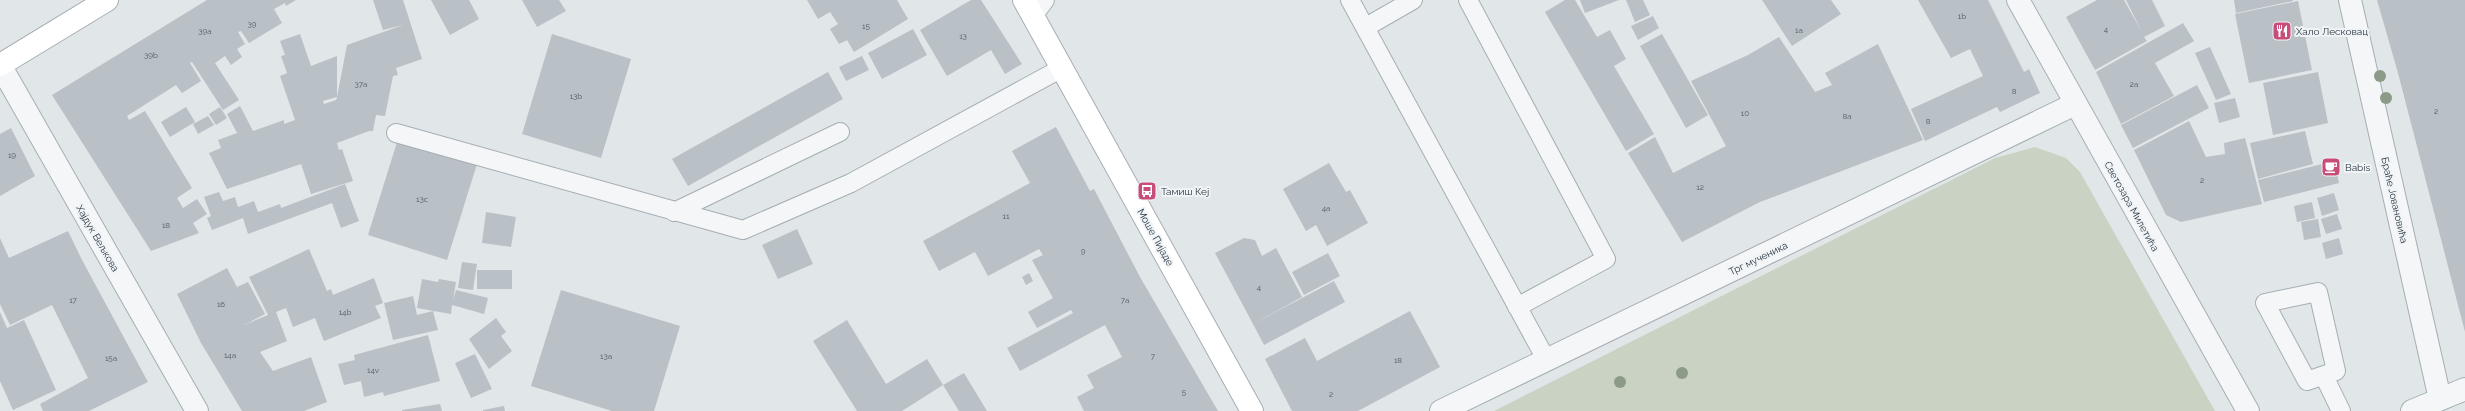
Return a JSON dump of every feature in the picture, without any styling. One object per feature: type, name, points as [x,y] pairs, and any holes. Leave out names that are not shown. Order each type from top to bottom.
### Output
[{"type":"main road","points":[[0,65],[107,0]]},
{"type":"main road","name":"Моше Пијаде","points":[[1034,5],[1062,68],[1252,411]]},
{"type":"street","name":"Светозара Милетића","points":[[2018,0],[2248,411]]},
{"type":"street","name":"Браће Јовановића","points":[[2350,0],[2440,399]]},
{"type":"street","name":"Хајдук Вељкова","points":[[0,65],[197,411]]},
{"type":"street","name":"Трг мученика","points":[[1441,411],[1547,362],[2075,104]]},
{"type":"street","points":[[2412,411],[2465,389]]},
{"type":"lane","points":[[1350,0],[1547,362]]},
{"type":"lane","points":[[1366,27],[1414,0]]},
{"type":"lane","points":[[1468,0],[1606,259],[1517,307]]},
{"type":"lane","points":[[396,133],[674,212],[743,230],[851,183],[1062,68]]},
{"type":"lane","points":[[674,212],[840,132]]},
{"type":"lane","points":[[2318,292],[2336,371],[2324,376],[2307,381],[2265,303],[2318,292]]},
{"type":"lane","points":[[2324,376],[2341,411]]},
{"type":"green space","points":[[2035,147],[2066,158],[2080,172],[2215,411],[1494,411],[1995,158]]},
{"type":"building","points":[[207,0],[296,0],[286,6],[285,3],[274,9],[282,23],[249,43],[241,31],[238,32],[245,44],[237,49],[242,57],[231,65],[225,56],[215,63],[239,100],[223,110],[192,62],[190,63],[201,81],[182,93],[176,85],[127,116],[129,120],[145,111],[192,188],[177,198],[183,208],[197,199],[207,214],[193,223],[199,233],[151,251],[52,95]]},
{"type":"building","points":[[373,0],[403,0],[422,59],[396,68],[398,75],[393,76],[385,116],[376,115],[373,131],[369,131],[337,143],[339,150],[342,149],[353,181],[311,194],[301,164],[227,189],[209,153],[221,148],[218,140],[237,133],[227,114],[240,106],[253,131],[284,120],[284,124],[295,120],[280,76],[287,73],[281,56],[285,55],[280,41],[300,34],[311,66],[337,56],[337,97],[347,45],[403,25],[383,30]],"holes":[[[337,97],[336,100],[324,104],[323,101]]]},
{"type":"building","points":[[431,0],[469,0],[479,19],[450,35]]},
{"type":"building","points":[[522,0],[559,0],[566,11],[537,27]]},
{"type":"building","points":[[807,0],[897,0],[908,19],[854,52],[847,40],[839,44],[830,29],[838,24],[830,12],[818,19]]},
{"type":"building","points":[[971,0],[981,0],[1022,64],[1005,74],[991,50],[947,76],[920,30]]},
{"type":"building","points":[[1565,0],[1575,0],[1597,37],[1610,30],[1626,59],[1614,66],[1654,134],[1626,151],[1545,12]]},
{"type":"building","points":[[1580,0],[1619,0],[1585,13]]},
{"type":"building","points":[[1626,0],[1643,0],[1650,15],[1635,22]]},
{"type":"building","points":[[1762,0],[1831,0],[1841,14],[1792,46]]},
{"type":"building","points":[[1918,0],[1988,0],[2024,72],[2029,69],[2040,93],[2000,112],[1997,107],[1925,141],[1911,109],[1983,76],[1970,49],[1951,58]]},
{"type":"building","points":[[2097,0],[2124,0],[2142,32],[2126,0],[2152,0],[2165,26],[2144,37],[2147,41],[2095,70],[2066,17]]},
{"type":"building","points":[[2234,0],[2293,0],[2293,1],[2236,13]]},
{"type":"building","points":[[2377,0],[2465,0],[2465,332],[2398,73]]},
{"type":"building","points":[[2298,1],[2312,70],[2249,83],[2235,14]]},
{"type":"building","points":[[1653,16],[1659,28],[1638,40],[1631,26]]},
{"type":"building","points":[[2183,23],[2194,41],[2155,63],[2174,96],[2121,124],[2096,72]]},
{"type":"building","points":[[913,29],[927,55],[882,79],[868,53]]},
{"type":"building","points":[[552,34],[631,59],[601,158],[522,134]]},
{"type":"building","points":[[1662,34],[1708,115],[1686,128],[1640,46]]},
{"type":"building","points":[[1779,37],[1815,92],[1832,85],[1825,73],[1878,44],[1923,140],[1760,202],[1682,242],[1628,153],[1655,137],[1673,173],[1726,146],[1691,81],[1748,55]]},
{"type":"building","points":[[2210,47],[2231,94],[2216,100],[2195,53]]},
{"type":"building","points":[[862,56],[869,70],[846,81],[839,67]]},
{"type":"building","points":[[828,72],[843,99],[688,186],[672,159]]},
{"type":"building","points":[[2318,72],[2328,123],[2273,135],[2263,83]]},
{"type":"building","points":[[2197,85],[2209,108],[2133,148],[2121,125]]},
{"type":"building","points":[[2235,98],[2240,117],[2219,123],[2214,103]]},
{"type":"building","points":[[186,107],[195,122],[170,137],[161,122]]},
{"type":"building","points":[[220,107],[227,118],[216,125],[209,114]]},
{"type":"building","points":[[208,116],[214,125],[198,134],[193,124]]},
{"type":"building","points":[[2189,121],[2206,157],[2225,154],[2224,143],[2245,138],[2262,204],[2181,222],[2166,215],[2134,150]]},
{"type":"building","points":[[1056,127],[1090,191],[1094,189],[1140,277],[1218,411],[1084,411],[1077,397],[1094,388],[1087,375],[1122,357],[1105,325],[1020,371],[1007,348],[1073,313],[1071,310],[1037,328],[1028,312],[1053,298],[1032,260],[1043,255],[1039,249],[988,276],[975,252],[939,271],[923,241],[1030,183],[1012,151]]},
{"type":"building","points":[[11,128],[35,176],[0,196],[0,134]]},
{"type":"building","points":[[2305,131],[2313,164],[2258,179],[2250,143]]},
{"type":"building","points":[[398,139],[477,164],[447,260],[368,235]]},
{"type":"building","points":[[2334,161],[2339,183],[2264,202],[2258,180]]},
{"type":"building","points":[[1329,163],[1346,192],[1350,190],[1368,223],[1327,246],[1316,225],[1306,231],[1283,189]]},
{"type":"building","points":[[345,184],[359,221],[341,228],[332,203],[248,234],[243,218],[212,230],[207,218],[211,216],[204,197],[219,192],[223,201],[235,197],[238,207],[254,201],[258,212],[280,204],[281,208]]},
{"type":"building","points":[[2334,193],[2339,210],[2322,216],[2317,198]]},
{"type":"building","points":[[2312,202],[2315,218],[2297,222],[2294,206]]},
{"type":"building","points":[[486,212],[516,217],[511,247],[482,243]]},
{"type":"building","points":[[2337,214],[2342,229],[2326,234],[2321,219]]},
{"type":"building","points":[[2318,219],[2321,237],[2304,240],[2301,222]]},
{"type":"building","points":[[797,229],[813,264],[778,279],[762,245]]},
{"type":"building","points":[[68,231],[82,260],[148,382],[89,411],[43,411],[40,404],[88,378],[52,305],[10,325],[0,304],[0,238],[9,258]]},
{"type":"building","points":[[1244,238],[1255,240],[1262,256],[1276,248],[1302,297],[1253,324],[1215,253]]},
{"type":"building","points":[[2339,238],[2343,254],[2326,259],[2322,243]]},
{"type":"building","points":[[309,249],[327,291],[331,289],[333,295],[374,278],[383,303],[375,306],[381,318],[324,341],[315,318],[293,327],[286,308],[276,312],[287,341],[260,352],[273,371],[311,357],[327,402],[304,411],[242,411],[201,343],[177,294],[227,268],[237,287],[248,282],[265,314],[244,325],[268,315],[249,277]]},
{"type":"building","points":[[1328,253],[1340,276],[1304,295],[1292,272]]},
{"type":"building","points":[[462,262],[477,264],[473,290],[458,288]]},
{"type":"building","points":[[477,270],[512,270],[512,289],[477,289]]},
{"type":"building","points":[[1029,273],[1033,281],[1026,285],[1022,277]]},
{"type":"building","points":[[422,279],[438,282],[439,279],[456,282],[453,300],[456,290],[488,298],[484,314],[452,305],[451,314],[417,308]]},
{"type":"building","points":[[1334,281],[1345,302],[1264,345],[1253,324]]},
{"type":"building","points":[[561,290],[680,326],[654,411],[612,411],[531,386]]},
{"type":"building","points":[[413,296],[417,315],[433,311],[438,330],[393,340],[384,303]]},
{"type":"building","points":[[1410,311],[1440,367],[1358,411],[1292,411],[1265,359],[1305,338],[1317,361]]},
{"type":"building","points":[[0,312],[7,328],[24,320],[56,390],[13,410],[0,381]]},
{"type":"building","points":[[496,318],[506,332],[501,336],[512,351],[489,369],[469,339]]},
{"type":"building","points":[[847,320],[886,384],[927,359],[943,385],[902,411],[857,411],[813,341]]},
{"type":"building","points":[[428,335],[440,381],[384,396],[383,392],[364,397],[361,381],[344,385],[338,364],[355,360],[354,355]]},
{"type":"building","points":[[475,354],[492,389],[471,398],[455,363]]},
{"type":"building","points":[[964,373],[987,411],[959,411],[943,385]]},
{"type":"building","points":[[440,404],[442,411],[402,411],[402,410]]},
{"type":"building","points":[[504,406],[505,411],[483,411],[483,410]]},
{"type":"place","name":"Хало Лесковац","points":[[2282,31]]},
{"type":"place","name":"Babis","points":[[2331,167]]},
{"type":"place","name":"Тамиш Кеј","points":[[1147,191]]}]
